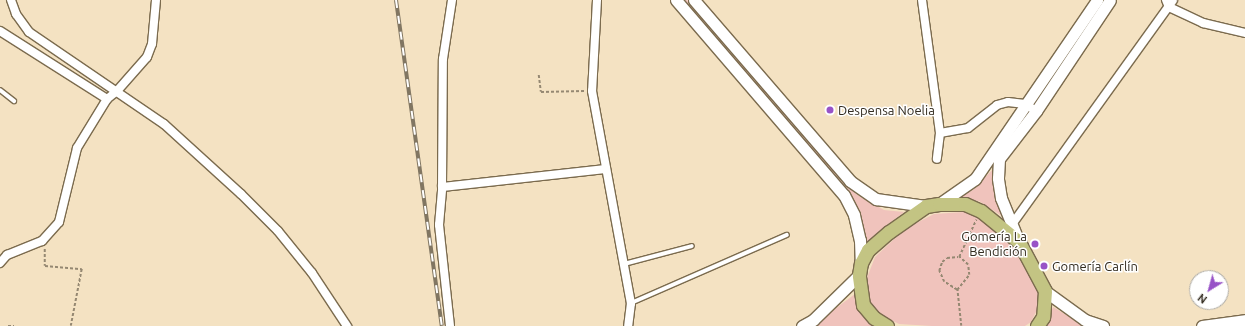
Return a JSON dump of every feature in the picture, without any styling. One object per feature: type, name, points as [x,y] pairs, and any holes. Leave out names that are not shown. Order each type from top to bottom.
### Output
[{"type":"main road","points":[[676,0],[844,195],[854,215],[860,240],[860,269],[863,305],[874,318],[887,326]]},
{"type":"main road","points":[[694,0],[850,181],[876,199],[890,203],[933,205],[965,204],[981,211],[1019,242]]},
{"type":"main road","points":[[802,326],[813,320],[860,269],[868,250],[889,232],[974,179],[1096,0]]},
{"type":"main road","points":[[1103,326],[1085,320],[1045,291],[1019,242],[1013,223],[1001,198],[998,178],[999,159],[1036,112],[1110,0]]},
{"type":"main road","points":[[1037,326],[1043,317],[1045,291]]},
{"type":"main road","points":[[1202,326],[1245,320]]},
{"type":"street","points":[[11,0],[16,14],[29,32],[164,124],[278,231],[312,273],[347,326]]},
{"type":"street","points":[[0,263],[7,255],[42,241],[59,222],[77,148],[107,99],[117,91],[147,57],[152,44],[156,0]]},
{"type":"street","points":[[450,326],[439,225],[442,187],[443,59],[452,0]]},
{"type":"street","points":[[597,0],[592,91],[631,303],[628,326]]},
{"type":"street","points":[[922,0],[940,133],[937,159]]},
{"type":"street","points":[[1013,223],[1169,2],[1203,23],[1245,33]]},
{"type":"street","points":[[0,31],[107,99]]},
{"type":"street","points":[[940,133],[968,128],[997,106],[1008,102],[1026,104],[1036,112]]},
{"type":"street","points":[[442,187],[606,169]]},
{"type":"lane","points":[[0,90],[14,101]]},
{"type":"lane","points":[[631,303],[787,235]]},
{"type":"lane","points":[[624,264],[692,246]]},
{"type":"path","points":[[538,75],[541,92],[592,91]]},
{"type":"path","points":[[959,257],[981,211]]},
{"type":"path","points":[[42,241],[47,253],[45,266],[82,269],[71,326]]},
{"type":"path","points":[[957,290],[944,282],[939,272],[942,262],[947,258],[959,257],[968,265],[969,275],[957,290],[961,326]]},
{"type":"path","points":[[8,326],[14,326]]},
{"type":"shaded area","points":[[677,0],[687,0],[856,194],[884,210],[904,212],[879,231],[866,245],[860,210]]},
{"type":"shaded area","points":[[995,167],[995,195],[1008,220],[979,201],[954,199],[973,190]]},
{"type":"shaded area","points":[[964,212],[989,222],[1013,247],[1039,295],[1038,308],[1031,322],[1025,326],[932,326],[899,324],[879,314],[868,302],[865,283],[875,257],[905,229],[934,214]]},
{"type":"shaded area","points":[[855,294],[864,317],[875,326],[812,326]]},
{"type":"shaded area","points":[[1053,307],[1085,326],[1046,326]]},
{"type":"railway","points":[[396,0],[442,326]]},
{"type":"place","name":"Despensa Noelia","points":[[830,110]]},
{"type":"place","name":"Gomería La Bendición","points":[[1035,244]]},
{"type":"place","name":"Gomería Carlín","points":[[1044,266]]}]
